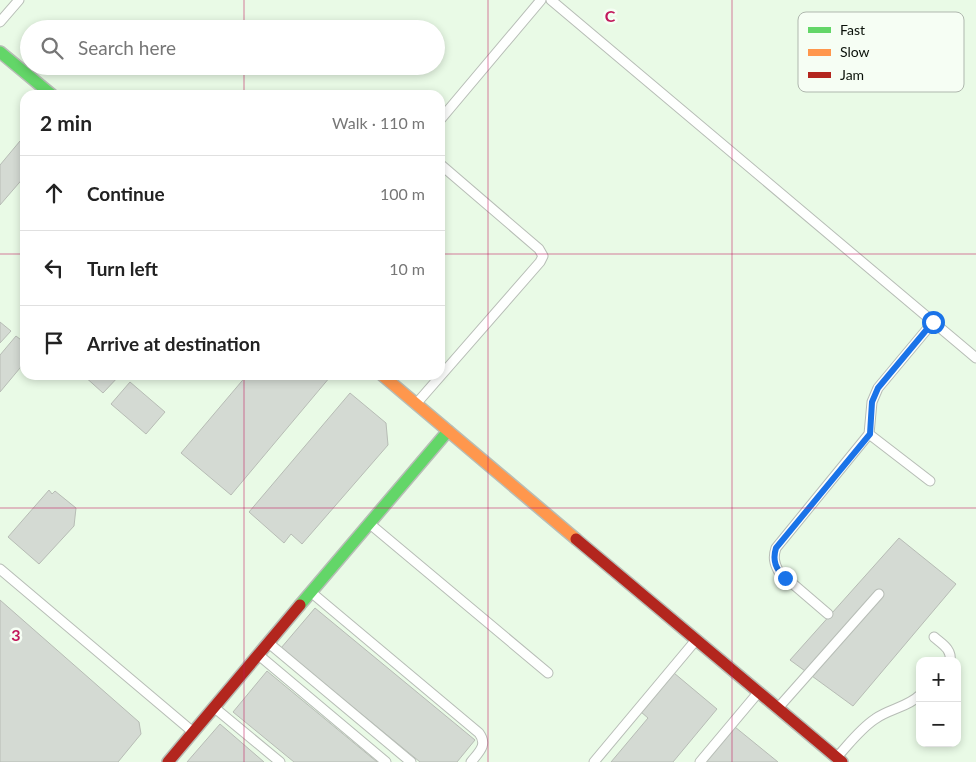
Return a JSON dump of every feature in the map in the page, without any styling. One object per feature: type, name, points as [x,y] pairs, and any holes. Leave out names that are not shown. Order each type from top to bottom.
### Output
[{"type":"street","points":[[0,52],[20,69]]},
{"type":"street","points":[[28,75],[46,90]]},
{"type":"street","points":[[388,380],[839,760]]},
{"type":"street","points":[[168,762],[448,432]]},
{"type":"lane","points":[[0,22],[19,0]]},
{"type":"lane","points":[[445,114],[541,0]]},
{"type":"lane","points":[[552,0],[976,358]]},
{"type":"lane","points":[[445,168],[539,249],[542,256],[540,262],[445,371]]},
{"type":"lane","points":[[828,614],[779,572],[774,556],[776,548],[870,434],[872,402],[878,388],[933,322]]},
{"type":"lane","points":[[416,404],[437,380]]},
{"type":"lane","points":[[870,434],[930,481]]},
{"type":"lane","points":[[370,524],[548,673]]},
{"type":"lane","points":[[0,569],[193,732]]},
{"type":"lane","points":[[311,592],[479,732],[483,741],[481,750],[470,762]]},
{"type":"lane","points":[[778,708],[879,594]]},
{"type":"lane","points":[[934,637],[948,649],[950,657]]},
{"type":"lane","points":[[594,762],[696,640]]},
{"type":"lane","points":[[268,643],[410,762]]},
{"type":"lane","points":[[258,655],[386,762]]},
{"type":"lane","points":[[700,762],[759,692]]},
{"type":"lane","points":[[839,760],[864,727],[876,718],[916,698]]},
{"type":"lane","points":[[214,707],[280,762]]},
{"type":"shaded area","points":[[0,0],[976,0],[976,762],[0,762]]},
{"type":"building","points":[[20,141],[20,182],[0,205],[0,165]]},
{"type":"building","points":[[0,322],[11,331],[0,343]]},
{"type":"building","points":[[16,336],[20,339],[20,368],[0,392],[0,355]]},
{"type":"building","points":[[89,380],[115,380],[103,393]]},
{"type":"building","points":[[243,380],[327,380],[231,495],[181,453]]},
{"type":"building","points":[[130,382],[165,412],[146,434],[111,404]]},
{"type":"building","points":[[350,393],[386,423],[388,445],[302,544],[291,534],[284,543],[249,512]]},
{"type":"building","points":[[49,490],[52,494],[55,491],[76,508],[74,526],[39,564],[8,537]]},
{"type":"building","points":[[899,538],[956,584],[853,706],[790,660]]},
{"type":"building","points":[[0,600],[139,722],[141,734],[118,762],[0,762]]},
{"type":"building","points":[[315,608],[475,740],[457,762],[420,762],[281,648]]},
{"type":"building","points":[[267,671],[377,762],[294,762],[233,712]]},
{"type":"building","points":[[674,673],[717,709],[673,762],[611,762],[648,718],[641,712]]},
{"type":"building","points":[[220,724],[264,762],[187,762]]},
{"type":"building","points":[[735,727],[778,762],[706,762]]},
{"type":"traffic: fast","points":[[0,52],[20,69]]},
{"type":"traffic: fast","points":[[28,75],[46,90]]},
{"type":"traffic: fast","points":[[300,605],[448,431]]},
{"type":"traffic: slow","points":[[388,380],[576,539]]},
{"type":"traffic: jam","points":[[576,539],[842,762]]},
{"type":"traffic: jam","points":[[168,762],[300,605]]},
{"type":"route","points":[[785,578],[775,564],[776,548],[870,434],[872,402],[878,388],[933,322]]}]
